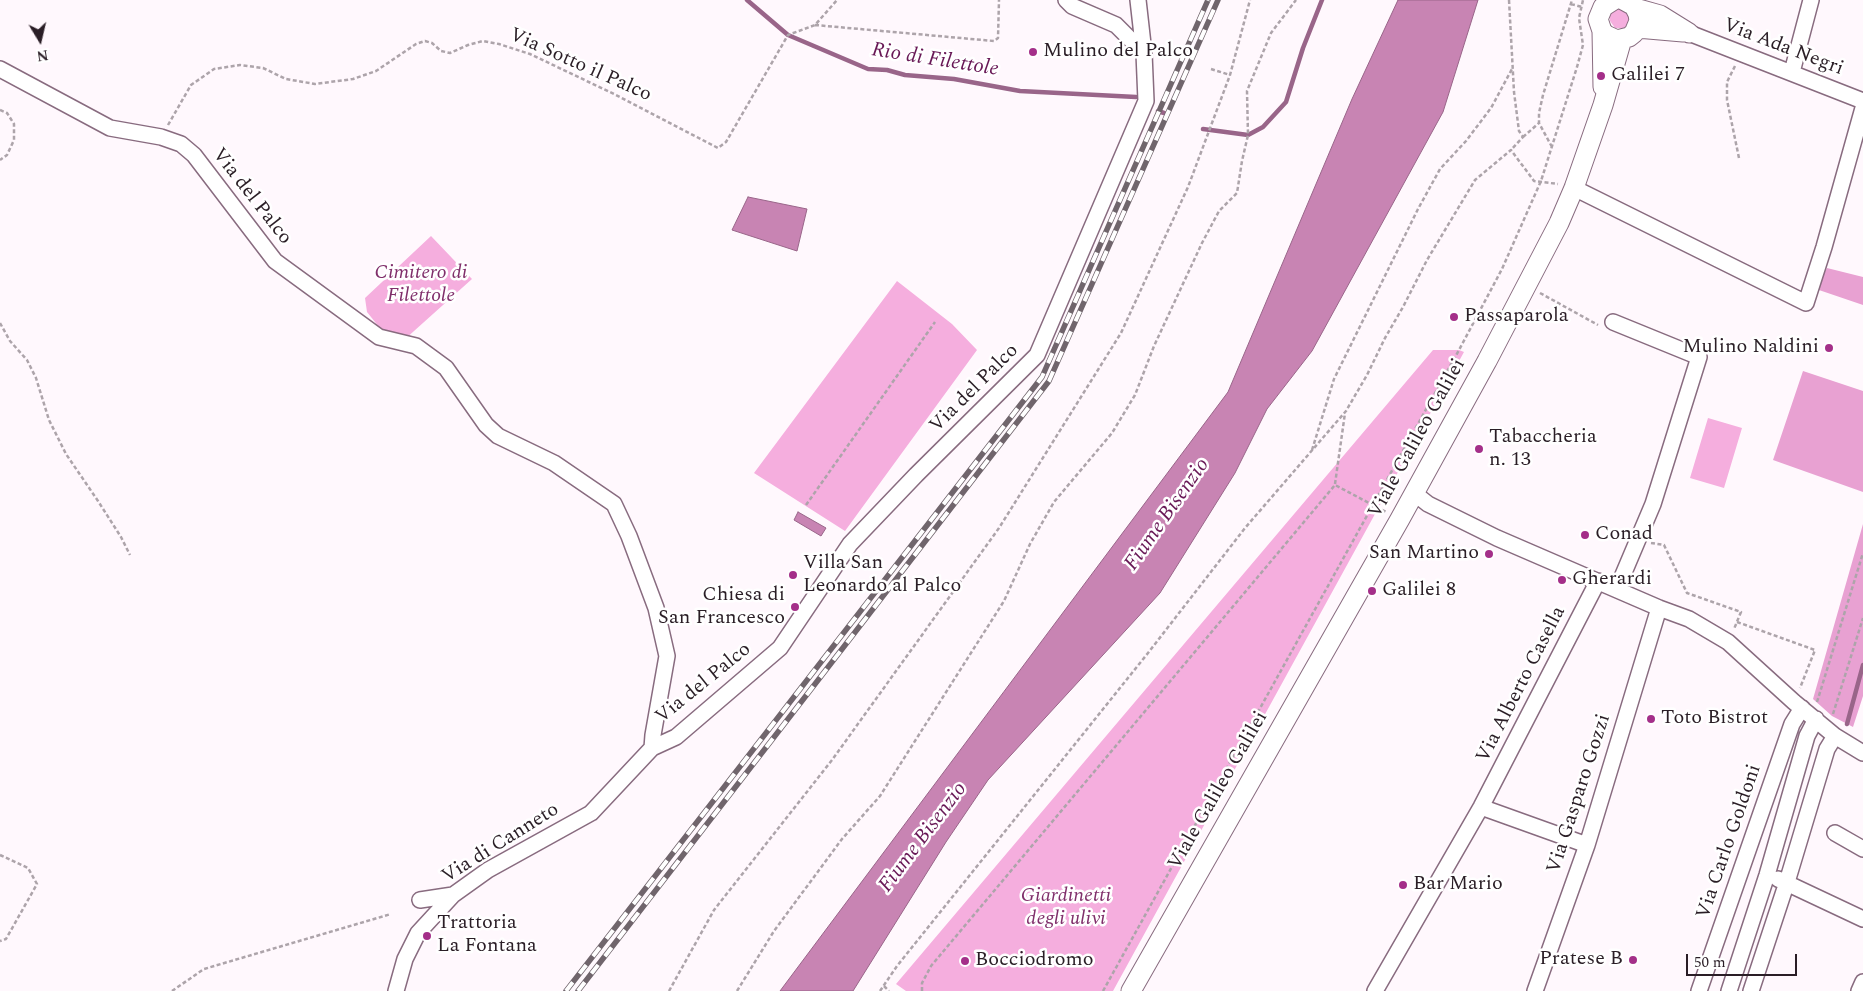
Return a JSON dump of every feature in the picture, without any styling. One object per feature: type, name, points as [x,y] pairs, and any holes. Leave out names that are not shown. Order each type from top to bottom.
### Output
[{"type":"main road","name":"Viale Galileo Galilei","points":[[1131,991],[1400,519],[1487,361],[1559,223],[1574,188],[1638,14],[1627,2],[1608,2],[1598,18],[1602,31],[1603,106]]},
{"type":"main road","points":[[1627,2],[1660,15],[1689,33]]},
{"type":"main road","points":[[1602,31],[1611,38],[1630,33],[1689,33]]},
{"type":"street","points":[[1066,0],[1072,6],[1116,25],[1144,53]]},
{"type":"street","name":"Via del Palco","points":[[0,69],[110,128],[161,137],[181,144],[194,155],[275,261],[380,337],[416,346],[446,368],[486,425],[498,436],[554,463],[614,504],[629,536],[656,608],[667,656],[652,748],[676,737],[780,648],[850,544],[916,475],[1037,356],[1146,101],[1144,53],[1138,0]]},
{"type":"street","points":[[1792,72],[1811,0]]},
{"type":"street","points":[[1116,25],[1140,22]]},
{"type":"street","name":"Via Ada Negri","points":[[1689,33],[1863,100]]},
{"type":"street","points":[[1574,188],[1806,303],[1824,247],[1863,108]]},
{"type":"street","points":[[1608,325],[1699,357],[1653,504],[1617,589]]},
{"type":"street","points":[[1414,493],[1428,504],[1496,538],[1689,619],[1728,642],[1814,718],[1863,753]]},
{"type":"street","name":"Via Alberto Casella","points":[[1375,991],[1481,807],[1598,581]]},
{"type":"street","name":"Via Gasparo Gozzi","points":[[1535,991],[1587,845],[1659,608]]},
{"type":"street","points":[[1751,991],[1787,882],[1827,748],[1814,718]]},
{"type":"street","name":"Via Carlo Goldoni","points":[[1729,991],[1767,875],[1814,718]]},
{"type":"street","name":"Via Carlo Goldoni","points":[[1699,991],[1792,724],[1814,718]]},
{"type":"street","name":"Via di Canneto","points":[[396,991],[405,959],[418,933],[453,894],[488,870],[591,813],[652,748]]},
{"type":"street","points":[[1481,807],[1587,845]]},
{"type":"street","points":[[1835,833],[1863,849]]},
{"type":"street","points":[[1767,875],[1787,882],[1863,919]]},
{"type":"street","points":[[420,900],[453,894]]},
{"type":"street","points":[[1859,991],[1863,982]]},
{"type":"path","name":"Via Sotto il Palco","points":[[161,137],[191,85],[214,69],[240,64],[263,68],[286,79],[315,84],[353,79],[376,71],[425,40],[441,51],[450,53],[483,41],[530,54],[614,94],[718,148],[726,142],[788,35],[815,25],[837,0]]},
{"type":"path","points":[[815,25],[994,41],[998,38],[999,0]]},
{"type":"path","points":[[669,991],[714,910],[832,760],[998,528],[1120,333],[1188,186],[1206,140],[1230,75],[1250,0]]},
{"type":"path","points":[[737,991],[774,931],[842,839],[880,796],[1004,601],[1030,544],[1054,502],[1112,433],[1135,395],[1154,346],[1202,244],[1220,211],[1237,192],[1248,134],[1247,91],[1271,33],[1296,0]]},
{"type":"path","points":[[1509,0],[1512,69],[1518,124],[1523,137]]},
{"type":"path","points":[[1552,148],[1539,123],[1543,95],[1572,0]]},
{"type":"path","points":[[1103,991],[1502,269],[1541,181],[1552,148],[1583,45],[1579,18],[1583,0]]},
{"type":"path","points":[[1571,4],[1582,7]]},
{"type":"path","points":[[1739,158],[1727,100],[1727,82],[1741,53]]},
{"type":"path","points":[[1211,69],[1230,75]]},
{"type":"path","points":[[1311,451],[1334,379],[1418,209],[1440,169],[1466,141],[1491,108],[1512,69]]},
{"type":"path","points":[[0,110],[7,113],[14,124],[14,140],[7,155],[0,160]]},
{"type":"path","points":[[880,991],[903,959],[1148,653],[1245,528],[1346,411],[1446,225],[1475,180],[1511,150],[1539,123]]},
{"type":"path","points":[[1511,150],[1534,181],[1541,181]]},
{"type":"path","points":[[1543,295],[1608,325]]},
{"type":"path","points":[[806,505],[935,322]]},
{"type":"path","points":[[0,323],[10,341],[27,360],[36,378],[49,420],[66,454],[121,537],[130,555]]},
{"type":"path","points":[[922,991],[922,983],[931,966],[1335,485],[1346,411]]},
{"type":"path","points":[[1335,485],[1400,519]]},
{"type":"path","points":[[1637,539],[1664,545],[1687,593],[1741,612],[1728,642]]},
{"type":"path","points":[[1814,718],[1863,553]]},
{"type":"path","points":[[1814,718],[1863,618]]},
{"type":"path","points":[[1737,622],[1815,650],[1814,718]]},
{"type":"path","points":[[0,855],[28,868],[37,884],[6,939],[0,941]]},
{"type":"path","points":[[172,991],[204,969],[391,914]]},
{"type":"path","points":[[884,986],[889,991]]},
{"type":"green space","points":[[1617,7],[1631,14],[1628,26],[1624,28],[1615,28],[1610,21],[1610,12]]},
{"type":"green space","name":"Cimitero di Filettole","points":[[431,236],[472,279],[404,340],[383,332],[367,312],[365,298]]},
{"type":"green space","points":[[897,281],[952,324],[977,350],[845,531],[754,473]]},
{"type":"green space","name":"Giardinetti degli ulivi","points":[[1433,350],[1459,350],[1464,352],[1113,991],[906,991],[896,984]]},
{"type":"green space","points":[[1708,418],[1742,428],[1724,488],[1690,478]]},
{"type":"shaded area","points":[[1827,268],[1863,277],[1863,305],[1816,289]]},
{"type":"shaded area","points":[[1803,371],[1863,391],[1863,492],[1773,460]]},
{"type":"shaded area","points":[[1863,524],[1863,696],[1853,727],[1832,716],[1813,699]]},
{"type":"water","name":"Fiume Bisenzio","points":[[1398,0],[1478,0],[1443,112],[1312,351],[1267,409],[1235,473],[1160,593],[988,780],[946,842],[853,991],[780,991],[1228,392],[1352,99]]},
{"type":"water","points":[[748,197],[807,209],[797,251],[732,230]]},
{"type":"water","points":[[798,512],[826,528],[821,536],[794,520]]},
{"type":"waterway","name":"Rio di Filettole","points":[[747,0],[788,35],[868,69],[887,70],[905,75],[954,79],[1020,91],[1136,97]]},
{"type":"waterway","name":"Rio di Filettole","points":[[1203,129],[1248,135],[1263,127],[1286,102],[1303,48],[1322,0]]},
{"type":"waterway","name":"Rio di Filettole","points":[[1158,111],[1164,113]]},
{"type":"waterway","points":[[1847,724],[1863,665]]},
{"type":"railway","points":[[566,991],[1042,377],[1208,0]]},
{"type":"railway","points":[[578,991],[1049,381],[1218,0]]},
{"type":"place","name":"Mulino del Palco","points":[[1033,52]]},
{"type":"place","name":"Galilei 7","points":[[1601,76]]},
{"type":"place","name":"Passaparola","points":[[1454,317]]},
{"type":"place","name":"Mulino Naldini","points":[[1829,348]]},
{"type":"place","name":"Tabaccheria n. 13","points":[[1479,449]]},
{"type":"place","name":"Conad","points":[[1585,535]]},
{"type":"place","name":"San Martino","points":[[1489,554]]},
{"type":"place","name":"Villa San Leonardo al Palco","points":[[793,575]]},
{"type":"place","name":"Gherardi","points":[[1562,580]]},
{"type":"place","name":"Galilei 8","points":[[1372,591]]},
{"type":"place","name":"Chiesa di San Francesco","points":[[795,607]]},
{"type":"place","name":"Toto Bistrot","points":[[1651,719]]},
{"type":"place","name":"Bar Mario","points":[[1403,885]]},
{"type":"place","name":"Trattoria La Fontana","points":[[427,936]]},
{"type":"place","name":"Pratese B","points":[[1633,960]]},
{"type":"place","name":"Bocciodromo","points":[[965,961]]}]
